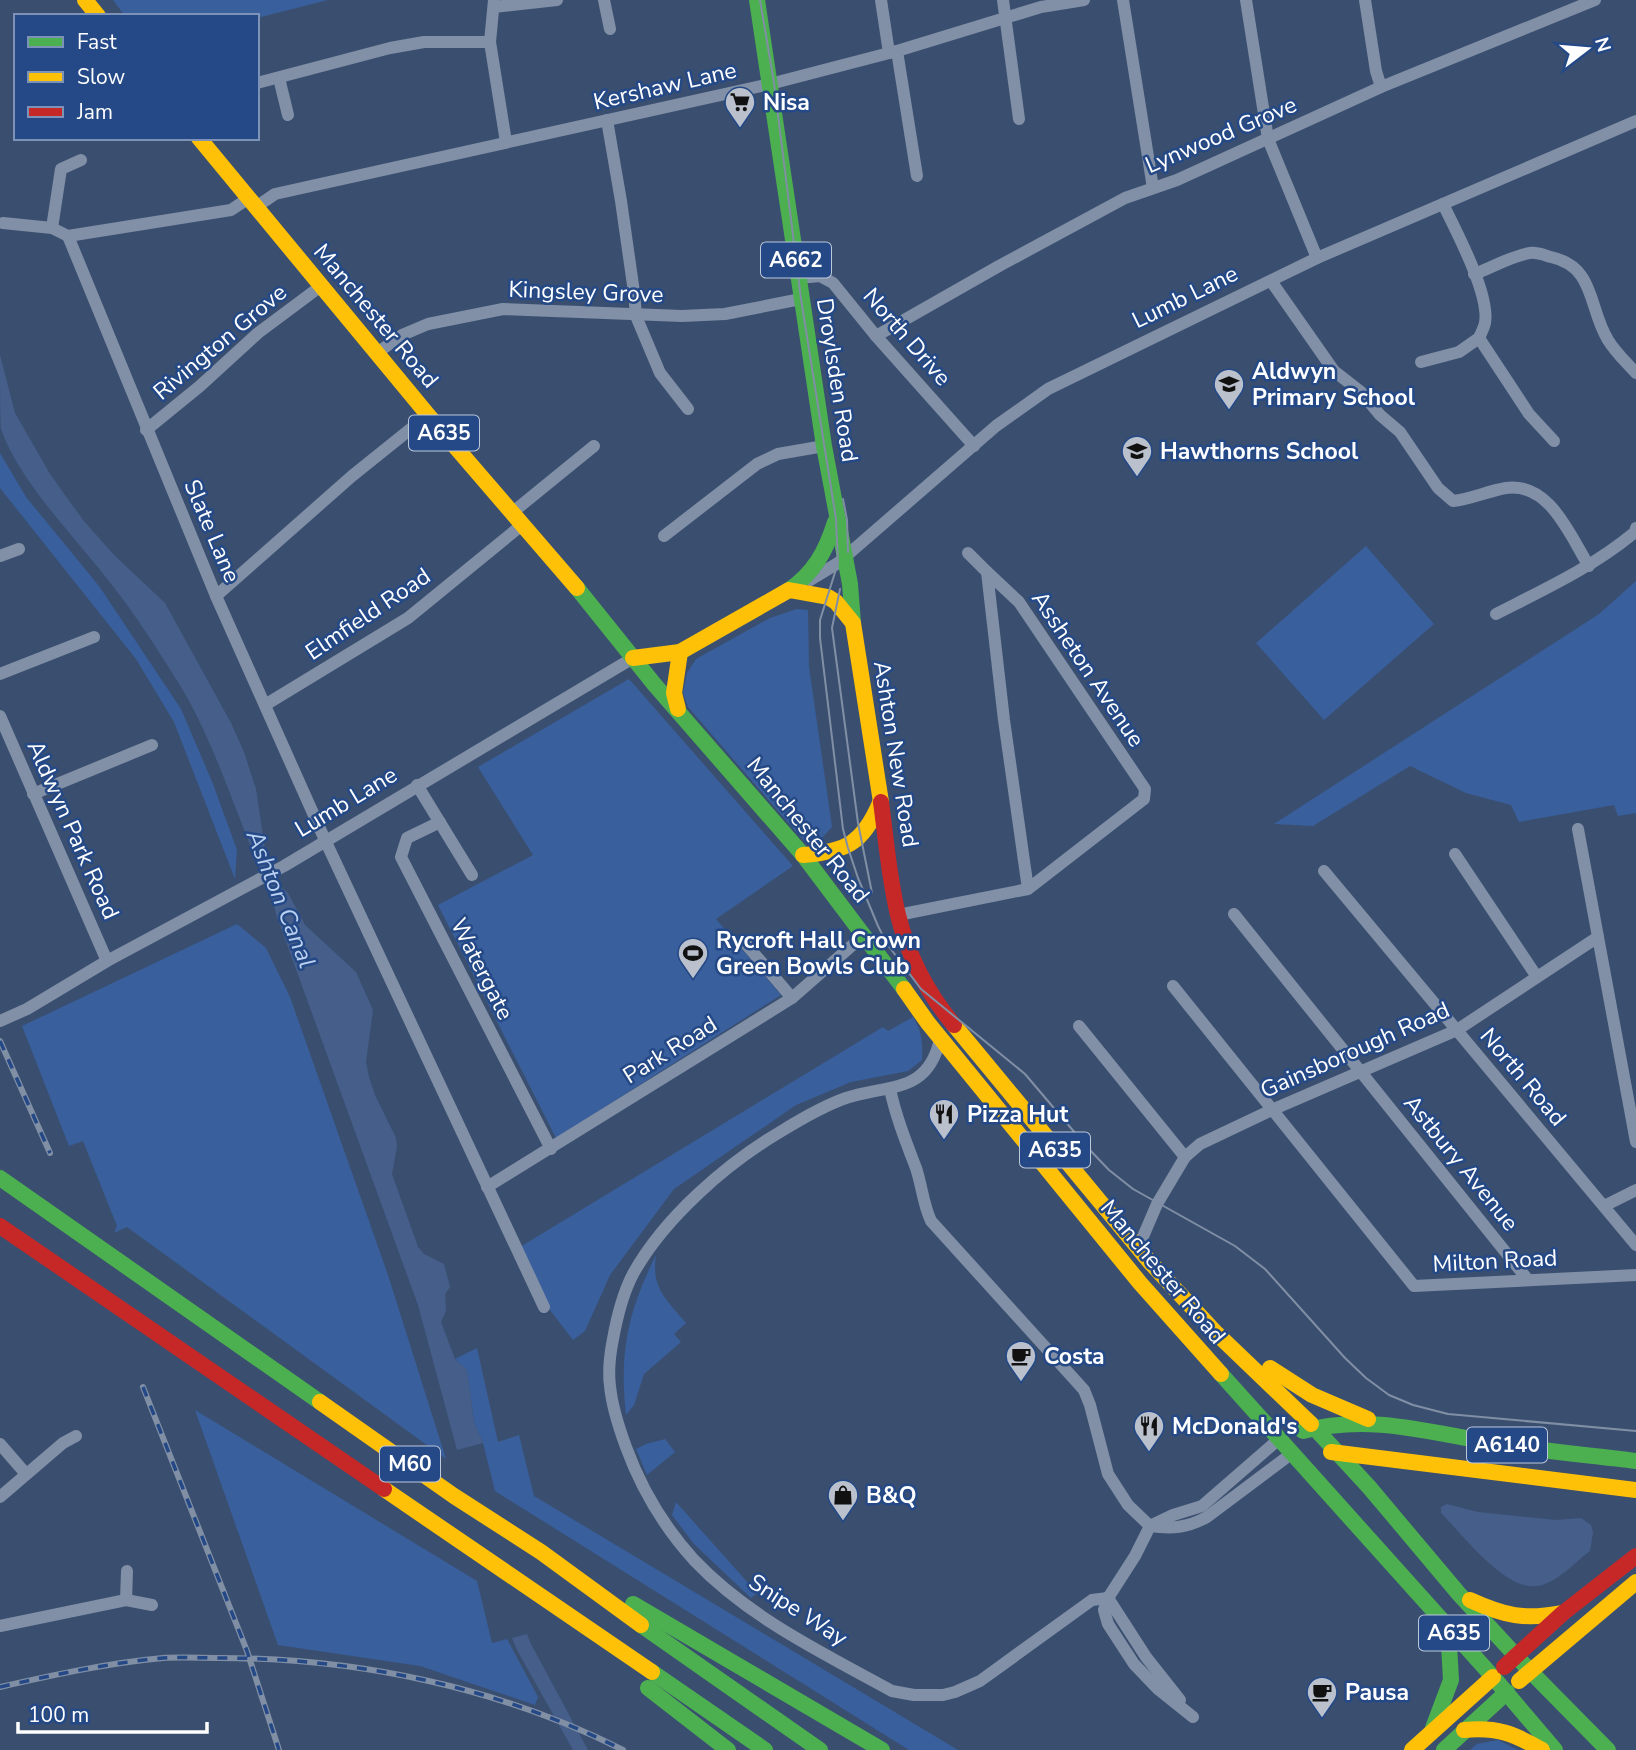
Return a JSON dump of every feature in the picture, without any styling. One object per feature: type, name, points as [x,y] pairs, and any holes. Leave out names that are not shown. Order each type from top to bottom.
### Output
[{"type":"main road","points":[[85,0],[96,14]]},
{"type":"main road","name":"Droylsden Road","points":[[757,0],[801,299],[844,558]]},
{"type":"main road","name":"Manchester Road","points":[[201,140],[428,415],[580,591],[654,684],[803,855],[881,925],[940,1038],[1140,1283],[1285,1437],[1291,1454],[1493,1676]]},
{"type":"main road","name":"Lumb Lane","points":[[633,658],[680,652],[793,587],[821,560],[836,519]]},
{"type":"main road","name":"Ashton New Road","points":[[844,558],[853,603],[853,623],[880,803],[881,925],[912,954]]},
{"type":"main road","points":[[793,587],[828,597],[853,623]]},
{"type":"main road","points":[[678,709],[674,693],[680,652]]},
{"type":"main road","points":[[803,855],[832,852],[854,844],[875,818],[880,803]]},
{"type":"main road","name":"Manchester Road","points":[[912,954],[938,1006],[1140,1251],[1214,1332],[1313,1428],[1369,1487],[1459,1594],[1608,1750]]},
{"type":"main road","name":"M60","points":[[0,1178],[454,1496],[541,1552],[882,1750]]},
{"type":"main road","name":"M60","points":[[0,1226],[765,1750]]},
{"type":"main road","points":[[1214,1332],[1281,1415],[1285,1437]]},
{"type":"main road","points":[[1214,1332],[1312,1395],[1379,1423]]},
{"type":"main road","name":"A6140","points":[[1285,1437],[1313,1428],[1379,1423],[1495,1444],[1636,1461]]},
{"type":"main road","name":"A6140","points":[[1291,1454],[1336,1452],[1636,1490]]},
{"type":"main road","name":"M60","points":[[475,1550],[537,1608],[728,1750]]},
{"type":"main road","name":"M60","points":[[541,1552],[674,1650],[820,1750]]},
{"type":"main road","points":[[1412,1750],[1563,1613],[1636,1556]]},
{"type":"main road","points":[[1444,1750],[1530,1671],[1636,1582]]},
{"type":"main road","points":[[1459,1594],[1517,1619],[1535,1619],[1563,1613]]},
{"type":"main road","points":[[1432,1730],[1451,1680],[1448,1627]]},
{"type":"main road","name":"A635","points":[[1493,1676],[1555,1750]]},
{"type":"main road","points":[[1464,1730],[1487,1728],[1510,1731],[1542,1750]]},
{"type":"street","points":[[506,142],[490,42],[494,3],[557,0]]},
{"type":"street","points":[[604,0],[610,29]]},
{"type":"street","points":[[881,0],[917,176]]},
{"type":"street","points":[[1003,0],[1019,119]]},
{"type":"street","name":"Kershaw Lane","points":[[68,236],[231,210],[275,194],[770,84],[893,52],[1041,7],[1084,0]]},
{"type":"street","points":[[1123,0],[1153,188]]},
{"type":"street","points":[[1246,0],[1268,139],[1317,258]]},
{"type":"street","points":[[1366,0],[1376,71],[1381,87]]},
{"type":"street","name":"Lynwood Grove","points":[[876,336],[1125,198],[1177,180],[1381,87],[1595,0]]},
{"type":"street","points":[[259,83],[390,48],[424,42],[490,42]]},
{"type":"street","points":[[279,78],[288,115]]},
{"type":"street","points":[[607,120],[636,316],[660,373],[688,409]]},
{"type":"street","name":"Lumb Lane","points":[[793,587],[819,576],[844,558],[996,426],[1048,389],[1317,258],[1636,121]]},
{"type":"street","points":[[51,228],[61,169],[81,160]]},
{"type":"street","points":[[1421,362],[1459,352],[1479,338],[1485,322],[1483,299],[1443,204]]},
{"type":"street","points":[[4,223],[51,228],[68,236]]},
{"type":"street","name":"Slate Lane","points":[[68,236],[216,596],[325,839]]},
{"type":"street","points":[[1474,274],[1532,252],[1560,259],[1580,272],[1589,286],[1596,316],[1609,342],[1636,373]]},
{"type":"street","name":"North Drive","points":[[798,278],[820,276],[833,283],[876,336],[974,446]]},
{"type":"street","points":[[1271,281],[1334,371],[1361,392],[1380,415],[1400,432],[1438,488],[1453,501],[1508,488],[1520,488],[1534,493],[1550,504],[1589,566]]},
{"type":"street","name":"Rivington Grove","points":[[146,430],[258,333],[321,286]]},
{"type":"street","name":"Kingsley Grove","points":[[377,353],[402,335],[428,324],[503,309],[682,316],[725,314],[801,299]]},
{"type":"street","points":[[1479,338],[1529,414],[1554,442]]},
{"type":"street","points":[[216,596],[352,475],[428,415]]},
{"type":"street","name":"Elmfield Road","points":[[265,705],[408,618],[594,446]]},
{"type":"street","points":[[664,536],[757,464],[778,454],[824,446]]},
{"type":"street","points":[[1496,614],[1589,566],[1610,553],[1636,528]]},
{"type":"street","points":[[0,556],[19,549]]},
{"type":"street","name":"Assheton Avenue","points":[[881,925],[1027,889],[1144,799],[1144,789],[1019,602],[968,553]]},
{"type":"street","points":[[988,572],[1004,720],[1027,889]]},
{"type":"street","points":[[0,674],[94,637]]},
{"type":"street","name":"Lumb Lane","points":[[0,1021],[27,1009],[107,961],[284,866],[325,839],[633,658]]},
{"type":"street","name":"Aldwyn Park Road","points":[[0,716],[107,961]]},
{"type":"street","points":[[33,794],[152,745]]},
{"type":"street","points":[[417,785],[472,875]]},
{"type":"street","name":"Watergate","points":[[440,822],[407,838],[401,857],[551,1149]]},
{"type":"street","points":[[1578,830],[1636,1142]]},
{"type":"street","points":[[325,839],[544,1307]]},
{"type":"street","points":[[1455,853],[1537,977]]},
{"type":"street","name":"North Road","points":[[1324,871],[1636,1245]]},
{"type":"street","name":"Astbury Avenue","points":[[1234,914],[1528,1280]]},
{"type":"street","name":"Park Road","points":[[487,1187],[792,998],[881,925]]},
{"type":"street","name":"Gainsborough Road","points":[[1140,1251],[1150,1217],[1185,1157],[1200,1144],[1457,1030],[1598,937]]},
{"type":"street","points":[[746,944],[792,998]]},
{"type":"street","points":[[1173,986],[1274,1109]]},
{"type":"street","points":[[1079,1026],[1185,1157]]},
{"type":"street","name":"Snipe Way","points":[[940,1038],[934,1060],[920,1076],[890,1089],[841,1100],[763,1143],[699,1195],[647,1251],[632,1276],[622,1302],[610,1355],[609,1385],[617,1421],[632,1464],[649,1498],[695,1560],[739,1600],[788,1633],[892,1691],[914,1695],[943,1695],[955,1692],[980,1681],[1093,1600],[1108,1598]]},
{"type":"street","points":[[890,1089],[896,1115],[922,1190],[925,1209],[931,1221],[1084,1390],[1108,1474],[1128,1504],[1150,1526],[1172,1529],[1192,1525],[1207,1517],[1291,1454]]},
{"type":"street","name":"Milton Road","points":[[1274,1109],[1414,1286],[1636,1275]]},
{"type":"street","points":[[1604,1206],[1636,1190]]},
{"type":"street","points":[[1104,1209],[1132,1221],[1140,1222],[1150,1217]]},
{"type":"street","points":[[0,1497],[63,1443],[76,1436]]},
{"type":"street","points":[[1108,1598],[1146,1657],[1193,1717],[1158,1689],[1134,1664],[1108,1624],[1104,1609],[1108,1598],[1135,1556],[1150,1526],[1202,1506],[1285,1437]]},
{"type":"street","points":[[0,1444],[26,1474]]},
{"type":"street","points":[[126,1600],[127,1571]]},
{"type":"street","points":[[0,1626],[126,1600],[152,1605]]},
{"type":"shaded area","points":[[113,0],[328,0],[259,17],[259,14],[124,14]]},
{"type":"shaded area","points":[[0,453],[26,497],[99,586],[181,709],[237,850],[235,879],[174,722],[136,659],[0,488]]},
{"type":"shaded area","points":[[1366,546],[1434,624],[1324,720],[1256,643]]},
{"type":"shaded area","points":[[1636,581],[1636,813],[1618,816],[1614,805],[1519,822],[1511,805],[1466,793],[1410,766],[1313,826],[1274,824],[1599,614]]},
{"type":"shaded area","points":[[797,609],[808,610],[809,667],[832,827],[821,839],[805,842],[688,707],[683,693],[687,673],[696,659],[770,618]]},
{"type":"shaded area","points":[[629,679],[793,866],[716,919],[781,995],[556,1138],[438,905],[533,855],[478,767]]},
{"type":"shaded area","points":[[237,924],[266,948],[290,997],[388,1275],[446,1459],[127,1227],[114,1233],[117,1226],[83,1141],[69,1146],[22,1026]]},
{"type":"shaded area","points":[[913,1017],[921,1037],[922,1060],[908,1071],[851,1082],[796,1105],[674,1189],[610,1275],[585,1331],[573,1340],[550,1310],[520,1247],[883,1027],[888,1031]]},
{"type":"shaded area","points":[[656,1255],[658,1285],[666,1300],[686,1323],[674,1334],[681,1342],[644,1374],[634,1405],[626,1415],[624,1371],[628,1332],[646,1275]]},
{"type":"shaded area","points":[[477,1348],[498,1442],[519,1435],[534,1496],[958,1750],[909,1750],[495,1491],[483,1443],[474,1422],[467,1370],[455,1359]]},
{"type":"shaded area","points":[[195,1410],[477,1581],[492,1643],[507,1639],[538,1697],[535,1705],[420,1666],[278,1645]]},
{"type":"shaded area","points":[[665,1439],[675,1452],[647,1475],[636,1449]]},
{"type":"shaded area","points":[[676,1502],[757,1593],[751,1598],[694,1544],[672,1515]]},
{"type":"shaded area","points":[[1498,1740],[1518,1750],[1470,1750],[1477,1744]]},
{"type":"water","name":"Ashton Canal","points":[[0,355],[15,413],[50,474],[83,520],[114,555],[165,603],[244,752],[256,789],[266,856],[281,887],[288,893],[305,925],[356,972],[373,1010],[366,1062],[375,1095],[396,1138],[392,1174],[418,1247],[424,1254],[444,1264],[450,1287],[445,1294],[446,1311],[441,1322],[455,1359],[467,1370],[474,1422],[483,1443],[457,1450],[418,1305],[266,885],[207,737],[178,682],[138,620],[35,490],[10,449],[1,429]]},
{"type":"water","points":[[1447,1504],[1478,1512],[1556,1520],[1581,1518],[1591,1525],[1593,1533],[1590,1551],[1551,1581],[1537,1586],[1525,1585],[1498,1571],[1472,1547],[1441,1513],[1441,1507]]},
{"type":"water","points":[[527,1634],[588,1750],[573,1750],[517,1650],[512,1638]]},
{"type":"tram line","points":[[760,0],[774,83],[801,299],[836,519],[838,563],[820,620],[820,638],[843,829],[858,878],[887,944],[921,989],[1025,1074],[1109,1170],[1133,1189],[1235,1246],[1265,1269],[1345,1358],[1389,1395],[1413,1405],[1448,1414],[1636,1431]]},
{"type":"tram line","points":[[843,499],[848,552]]},
{"type":"tram line","points":[[840,589],[832,628],[858,823],[872,893]]},
{"type":"railway","points":[[0,1041],[50,1153]]},
{"type":"railway","points":[[143,1387],[247,1651],[279,1750]]},
{"type":"railway","points":[[0,1687],[101,1666],[163,1658],[273,1659],[324,1664],[428,1681],[478,1694],[528,1709],[623,1750]]},
{"type":"traffic: fast","points":[[757,0],[824,446],[850,584],[853,623]]},
{"type":"traffic: fast","points":[[789,590],[818,560],[835,522]]},
{"type":"traffic: fast","points":[[577,588],[654,684],[803,855],[904,989]]},
{"type":"traffic: fast","points":[[0,1178],[320,1402]]},
{"type":"traffic: fast","points":[[1221,1374],[1493,1677],[1555,1750]]},
{"type":"traffic: fast","points":[[1311,1424],[1369,1487],[1459,1594],[1608,1750]]},
{"type":"traffic: fast","points":[[1303,1431],[1328,1426],[1375,1424],[1511,1446],[1636,1461]]},
{"type":"traffic: fast","points":[[633,1604],[882,1750]]},
{"type":"traffic: fast","points":[[641,1625],[820,1750]]},
{"type":"traffic: fast","points":[[1433,1728],[1451,1680],[1448,1627]]},
{"type":"traffic: fast","points":[[652,1672],[765,1750]]},
{"type":"traffic: fast","points":[[648,1688],[728,1750]]},
{"type":"traffic: fast","points":[[1444,1750],[1507,1692]]},
{"type":"traffic: slow","points":[[85,0],[96,14]]},
{"type":"traffic: slow","points":[[201,140],[428,415],[577,588]]},
{"type":"traffic: slow","points":[[633,658],[680,652],[789,590],[828,597],[836,602],[853,623],[881,802]]},
{"type":"traffic: slow","points":[[678,709],[674,693],[680,652]]},
{"type":"traffic: slow","points":[[803,855],[831,851],[851,843],[867,828],[880,803]]},
{"type":"traffic: slow","points":[[904,989],[928,1023],[1140,1283],[1221,1374]]},
{"type":"traffic: slow","points":[[954,1025],[1149,1261],[1215,1332],[1311,1424]]},
{"type":"traffic: slow","points":[[1270,1368],[1312,1395],[1368,1419]]},
{"type":"traffic: slow","points":[[320,1402],[454,1496],[541,1552],[641,1625]]},
{"type":"traffic: slow","points":[[1331,1452],[1636,1490]]},
{"type":"traffic: slow","points":[[384,1489],[652,1672]]},
{"type":"traffic: slow","points":[[1519,1681],[1636,1582]]},
{"type":"traffic: slow","points":[[1470,1600],[1515,1615],[1562,1613]]},
{"type":"traffic: slow","points":[[1412,1750],[1493,1677]]},
{"type":"traffic: slow","points":[[1464,1730],[1504,1732],[1542,1750]]},
{"type":"traffic: jam","points":[[881,802],[892,887],[902,930],[920,973],[954,1025]]},
{"type":"traffic: jam","points":[[0,1226],[384,1489]]},
{"type":"traffic: jam","points":[[1504,1667],[1563,1613],[1636,1556]]},
{"type":"place","name":"Nisa","points":[[740,129]]},
{"type":"place","name":"Aldwyn Primary School","points":[[1229,411]]},
{"type":"place","name":"Hawthorns School","points":[[1137,478]]},
{"type":"place","name":"Rycroft Hall Crown Green Bowls Club","points":[[693,980]]},
{"type":"place","name":"Pizza Hut","points":[[944,1141]]},
{"type":"place","name":"Costa","points":[[1021,1383]]},
{"type":"place","name":"McDonald's","points":[[1149,1453]]},
{"type":"place","name":"B&Q","points":[[843,1522]]},
{"type":"place","name":"Pausa","points":[[1322,1719]]}]
